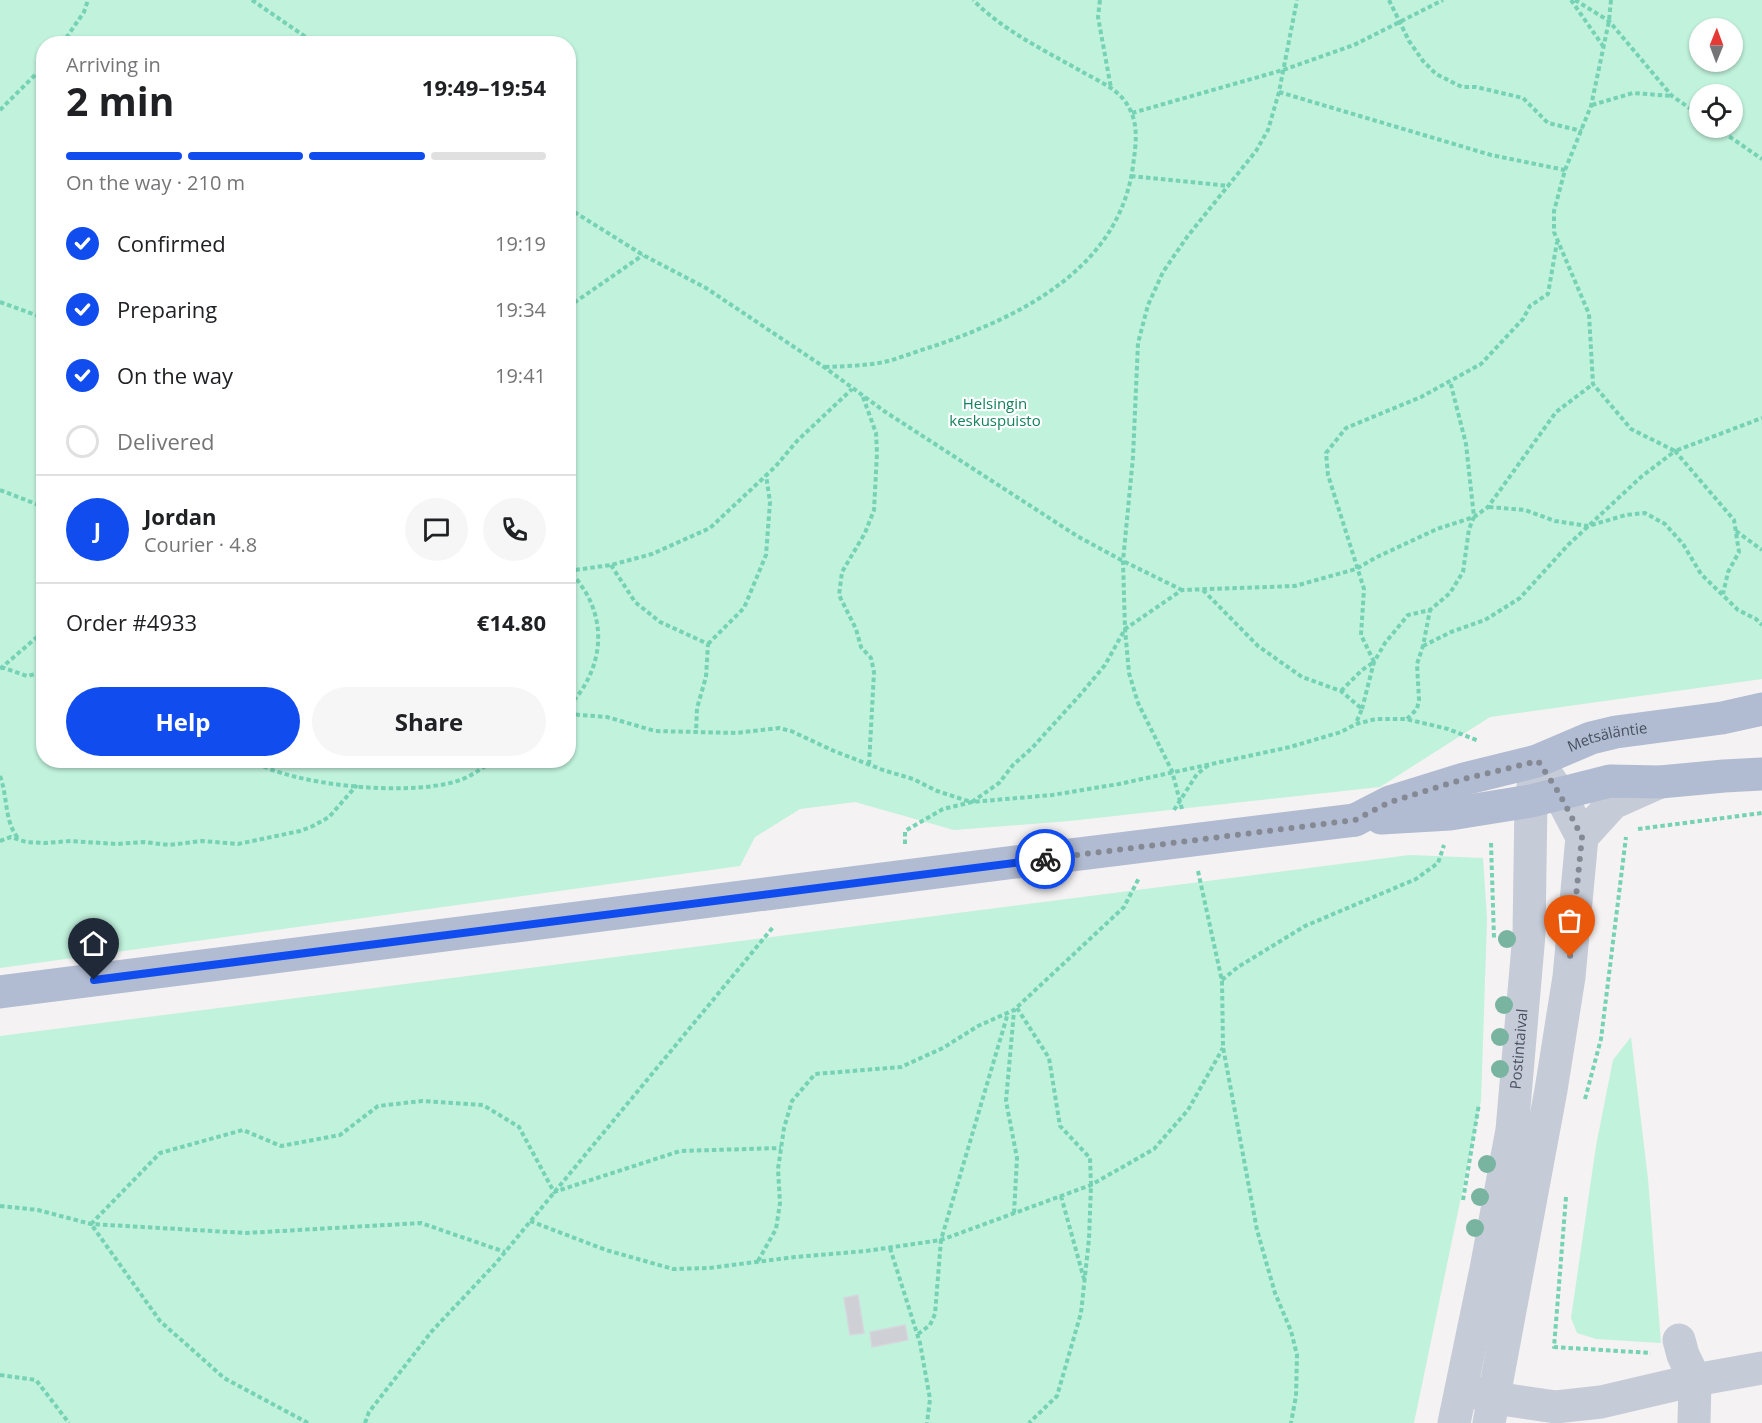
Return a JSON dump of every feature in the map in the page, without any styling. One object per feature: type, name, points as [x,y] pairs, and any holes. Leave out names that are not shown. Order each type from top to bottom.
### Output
[{"type":"main road","name":"Metsäläntie","points":[[1355,820],[1390,802],[1464,779],[1538,761],[1591,738],[1616,732],[1722,718],[1762,709]]},
{"type":"main road","name":"Metsäläntie","points":[[0,992],[1355,820],[1450,814],[1545,797],[1610,781],[1660,783],[1762,774]]},
{"type":"street","name":"Postintaival","points":[[1454,1423],[1512,1130],[1529,934],[1545,797],[1538,761]]},
{"type":"street","points":[[1492,1410],[1551,1090],[1569,977],[1582,837],[1613,803],[1660,783]]},
{"type":"street","points":[[1545,797],[1582,837]]},
{"type":"street","points":[[1461,1388],[1492,1410],[1556,1407],[1601,1402],[1686,1358],[1762,1368]]},
{"type":"street","points":[[1686,1358],[1694,1423]]},
{"type":"path","points":[[68,36],[84,12],[88,0]]},
{"type":"path","points":[[252,0],[304,36]]},
{"type":"path","points":[[824,367],[887,362],[1001,320],[1043,297],[1090,258],[1120,214],[1131,176],[1137,128],[1125,100],[1111,88],[1019,38],[973,0]]},
{"type":"path","points":[[1100,0],[1098,17],[1111,88]]},
{"type":"path","points":[[1180,800],[1172,771],[1138,703],[1129,673],[1123,561],[1132,457],[1138,343],[1148,305],[1163,272],[1187,237],[1256,151],[1268,130],[1279,92],[1297,0]]},
{"type":"path","points":[[1389,0],[1409,40],[1423,61],[1437,74],[1462,87],[1476,87],[1523,98],[1548,123],[1582,131]]},
{"type":"path","points":[[1132,113],[1282,70],[1354,45],[1443,0]]},
{"type":"path","points":[[1573,0],[1609,21],[1672,96],[1689,108]]},
{"type":"path","points":[[1573,0],[1604,47]]},
{"type":"path","points":[[1611,0],[1609,21],[1591,105],[1566,170],[1553,221],[1557,241],[1589,314],[1593,384],[1631,429],[1675,450],[1734,520],[1739,552],[1728,573],[1723,594]]},
{"type":"path","points":[[0,110],[36,74]]},
{"type":"path","points":[[1279,92],[1491,155],[1566,170]]},
{"type":"path","points":[[1591,105],[1633,93],[1672,96]]},
{"type":"path","points":[[1732,138],[1762,159]]},
{"type":"path","points":[[1131,176],[1230,186]]},
{"type":"path","points":[[576,213],[643,255],[706,288],[824,367],[862,397],[1077,536],[1182,590],[1295,586],[1356,569],[1377,556],[1474,517],[1488,507],[1556,412],[1593,384]]},
{"type":"path","points":[[1374,662],[1360,635],[1364,589],[1328,475],[1326,453],[1346,428],[1421,397],[1481,364],[1523,319],[1530,306],[1548,294],[1557,241]]},
{"type":"path","points":[[576,301],[643,255]]},
{"type":"path","points":[[0,302],[36,315]]},
{"type":"path","points":[[1356,724],[1374,662],[1385,643],[1408,615],[1430,609],[1450,593],[1463,572],[1468,529],[1474,517],[1466,444],[1450,381]]},
{"type":"path","points":[[576,569],[610,565],[652,554],[710,528],[852,389]]},
{"type":"path","points":[[862,397],[876,433],[874,510],[865,533],[842,572],[839,595],[856,629],[861,647],[871,658],[874,672],[869,765]]},
{"type":"path","points":[[1423,646],[1450,632],[1485,620],[1520,598],[1568,545],[1641,477],[1675,450],[1762,418]]},
{"type":"path","points":[[696,733],[697,708],[706,677],[708,644],[744,608],[766,555],[770,502],[766,474]]},
{"type":"path","points":[[0,490],[36,504]]},
{"type":"path","points":[[1488,507],[1525,510],[1555,521],[1588,526],[1626,515],[1645,513],[1665,524],[1683,544],[1701,574],[1738,610],[1756,619],[1762,625]]},
{"type":"path","points":[[1735,530],[1762,550]]},
{"type":"path","points":[[610,565],[635,602],[660,622],[708,644]]},
{"type":"path","points":[[576,579],[590,601],[596,618],[598,634],[596,664],[576,699]]},
{"type":"path","points":[[972,802],[999,783],[1013,765],[1032,748],[1080,695],[1105,665],[1125,629],[1182,590]]},
{"type":"path","points":[[1203,590],[1258,646],[1302,677],[1341,691],[1362,709]]},
{"type":"path","points":[[1406,719],[1417,709],[1419,700],[1417,664],[1430,609]]},
{"type":"path","points":[[0,668],[36,639]]},
{"type":"path","points":[[1341,691],[1362,670],[1374,662]]},
{"type":"path","points":[[0,668],[27,676],[36,674]]},
{"type":"path","points":[[576,715],[607,717],[655,731],[736,733],[778,728],[791,731],[869,765],[913,779],[937,792],[972,802]]},
{"type":"path","points":[[906,878],[905,831],[944,809],[972,802],[1052,795],[1119,784],[1290,747],[1376,719],[1406,719],[1448,729],[1488,744]]},
{"type":"path","points":[[1170,819],[1197,774],[1210,764]]},
{"type":"path","points":[[266,768],[302,778],[357,785],[411,788],[455,782],[472,776],[483,768]]},
{"type":"path","points":[[0,776],[4,787],[10,827],[19,839]]},
{"type":"path","points":[[0,841],[11,837],[44,843],[144,842],[169,845],[202,841],[238,844],[300,831],[313,826],[329,817],[357,785]]},
{"type":"path","points":[[1582,1106],[1601,1039],[1627,830]]},
{"type":"path","points":[[1222,981],[1238,967],[1305,926],[1416,879],[1438,863],[1445,843]]},
{"type":"path","points":[[1491,843],[1494,943]]},
{"type":"path","points":[[758,1262],[776,1229],[780,1203],[778,1169],[784,1128],[792,1101],[815,1074],[901,1067],[943,1048],[978,1026],[1016,1009],[1124,907],[1144,868]]},
{"type":"path","points":[[1202,895],[1222,981],[1223,1047],[1257,1230],[1275,1293],[1291,1331],[1297,1355],[1297,1387],[1292,1423]]},
{"type":"path","points":[[365,1423],[369,1412],[432,1331],[505,1252],[775,926]]},
{"type":"path","points":[[1016,1009],[1049,1058],[1060,1126],[1090,1158],[1091,1185],[1081,1313],[1057,1396],[1029,1423]]},
{"type":"path","points":[[1014,1213],[1017,1158],[1006,1101],[1016,1009]]},
{"type":"path","points":[[918,1334],[930,1325],[935,1314],[941,1240],[1008,1013]]},
{"type":"path","points":[[530,1221],[606,1250],[673,1269],[709,1268],[890,1248],[941,1240],[1091,1185],[1154,1149],[1188,1110],[1223,1047]]},
{"type":"path","points":[[1463,1201],[1481,1096]]},
{"type":"path","points":[[91,1224],[160,1153],[243,1130],[281,1146],[330,1137],[340,1135],[378,1106],[422,1101],[483,1106],[519,1127],[554,1192]]},
{"type":"path","points":[[554,1192],[680,1151],[781,1148]]},
{"type":"path","points":[[1567,1186],[1554,1347],[1686,1358]]},
{"type":"path","points":[[1062,1196],[1085,1282]]},
{"type":"path","points":[[0,1206],[38,1210],[91,1224],[246,1233],[421,1223],[505,1252]]},
{"type":"path","points":[[91,1224],[160,1321],[224,1378],[308,1423]]},
{"type":"path","points":[[890,1248],[918,1334],[930,1399],[927,1423]]},
{"type":"path","points":[[0,1375],[36,1380],[69,1423]]},
{"type":"green space","name":"Helsingin keskuspuisto","points":[[0,0],[1762,0],[1762,679],[1490,717],[1380,787],[1069,821],[954,830],[855,802],[800,809],[755,837],[740,866],[0,968]]},
{"type":"green space","points":[[1410,855],[1483,858],[1487,919],[1481,1101],[1414,1423],[0,1423],[0,1036]]},
{"type":"green space","points":[[1631,1037],[1648,1179],[1661,1343],[1596,1339],[1577,1333],[1571,1318],[1596,1146],[1613,1060]]},
{"type":"building","points":[[858,1295],[864,1333],[850,1335],[844,1298]]},
{"type":"building","points":[[905,1325],[908,1340],[872,1347],[870,1332]]},
{"type":"way so far","points":[[1045,859],[1355,820],[1390,802],[1464,779],[1538,761],[1559,793],[1582,837],[1570,957]]},
{"type":"route","points":[[94,980],[1045,859]]}]
